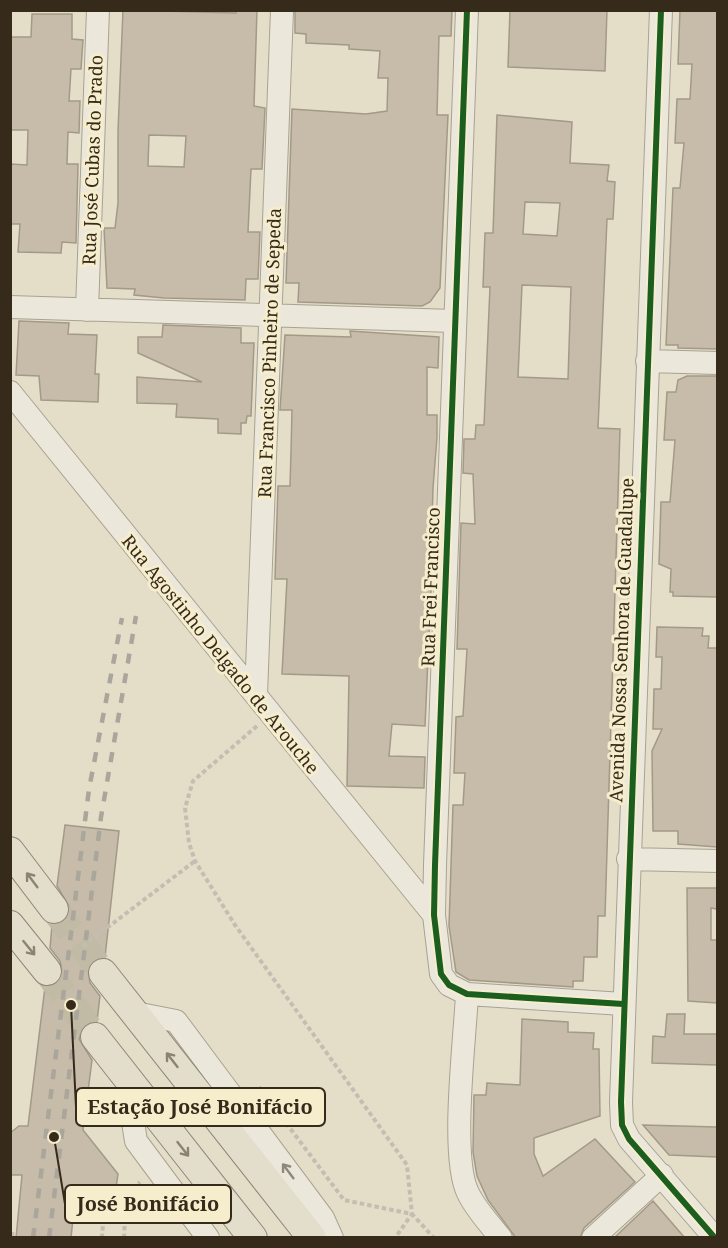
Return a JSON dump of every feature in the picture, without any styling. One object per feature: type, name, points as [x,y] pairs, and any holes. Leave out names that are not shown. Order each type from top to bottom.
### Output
[{"type":"main road","points":[[10,851],[54,909]]},
{"type":"main road","points":[[10,925],[47,971]]},
{"type":"main road","points":[[103,973],[312,1238]]},
{"type":"main road","points":[[95,1037],[253,1238]]},
{"type":"street","name":"Rua José Cubas do Prado","points":[[87,310],[98,10]]},
{"type":"street","name":"Rua Francisco Pinheiro de Sepeda","points":[[256,695],[282,10]]},
{"type":"street","name":"Rua Frei Francisco","points":[[467,10],[434,915],[441,974],[449,985],[467,994]]},
{"type":"street","name":"Avenida Nossa Senhora de Guadalupe","points":[[662,10],[628,860],[622,1125],[628,1138],[715,1238]]},
{"type":"street","points":[[10,307],[454,321]]},
{"type":"street","points":[[647,361],[717,363]]},
{"type":"street","name":"Rua Agostinho Delgado de Arouche","points":[[10,392],[434,915]]},
{"type":"street","points":[[628,860],[717,861]]},
{"type":"street","points":[[501,1238],[468,1193],[461,1171],[459,1141],[467,994],[623,1004]]},
{"type":"street","points":[[135,1013],[176,1021],[323,1218],[332,1238]]},
{"type":"street","points":[[132,1084],[132,1116],[136,1141],[208,1238]]},
{"type":"street","points":[[593,1238],[662,1175]]},
{"type":"path","points":[[271,715],[203,770],[193,781],[185,808],[187,836],[195,861],[235,925],[290,1005],[407,1165],[412,1214],[394,1238]]},
{"type":"path","points":[[83,946],[195,861]]},
{"type":"path","points":[[260,1087],[344,1200],[412,1214],[434,1238]]},
{"type":"path","points":[[124,1238],[126,1194],[146,1178]]},
{"type":"path","points":[[102,1238],[104,1209]]},
{"type":"building","points":[[123,10],[236,13],[236,10],[257,10],[254,106],[265,108],[262,169],[251,169],[248,232],[260,232],[258,279],[246,279],[245,300],[164,298],[134,295],[135,289],[107,288],[104,228],[115,228],[118,203],[118,131]],"holes":[[[149,135],[186,136],[184,167],[148,166]]]},
{"type":"building","points":[[295,10],[452,10],[451,36],[439,36],[437,115],[448,115],[440,288],[430,302],[422,306],[298,302],[299,283],[286,283],[292,109],[366,114],[387,111],[388,78],[378,78],[380,51],[349,49],[349,45],[306,43],[306,34],[295,33]]},
{"type":"building","points":[[510,10],[607,10],[605,71],[508,67]]},
{"type":"building","points":[[680,10],[717,10],[717,349],[678,348],[678,345],[666,345],[673,188],[680,188],[684,143],[675,143],[677,99],[690,99],[692,64],[678,64]]},
{"type":"building","points":[[32,14],[72,14],[72,39],[83,40],[81,69],[71,69],[69,101],[80,101],[79,133],[68,132],[67,164],[78,164],[76,243],[62,242],[61,253],[18,252],[20,224],[11,224],[11,164],[27,165],[28,130],[10,130],[10,37],[31,37]]},
{"type":"building","points":[[497,115],[572,122],[570,163],[609,165],[607,181],[615,182],[613,219],[607,219],[598,428],[620,429],[605,916],[598,916],[597,957],[584,957],[583,981],[573,981],[573,987],[469,980],[456,972],[449,926],[453,805],[463,805],[465,773],[454,773],[456,717],[463,716],[467,649],[457,649],[461,523],[475,524],[473,474],[463,473],[464,439],[475,439],[476,425],[484,425],[490,287],[483,287],[485,233],[493,233]],"holes":[[[525,202],[560,203],[557,236],[523,234]],[[522,285],[571,287],[568,379],[518,377]]]},
{"type":"building","points":[[19,321],[69,323],[68,334],[97,335],[95,374],[99,374],[98,402],[41,400],[39,376],[16,375]]},
{"type":"building","points":[[163,325],[241,328],[241,343],[254,343],[251,416],[247,416],[246,423],[241,423],[241,434],[218,433],[218,419],[176,417],[177,404],[137,403],[137,377],[202,382],[138,353],[138,337],[162,337]]},
{"type":"building","points":[[350,331],[439,337],[438,368],[427,367],[427,415],[437,415],[437,437],[433,488],[432,522],[434,522],[425,726],[392,724],[389,756],[425,757],[424,788],[347,786],[349,676],[282,674],[287,579],[275,579],[278,486],[290,486],[292,410],[280,410],[285,335],[351,337]]},
{"type":"building","points":[[687,376],[717,376],[717,597],[673,596],[673,592],[670,592],[671,569],[659,564],[661,502],[670,502],[675,440],[664,440],[667,392],[676,392],[678,380]]},
{"type":"building","points":[[657,627],[703,628],[702,636],[709,636],[708,648],[717,648],[717,847],[678,844],[678,831],[653,831],[652,751],[662,729],[653,729],[654,689],[661,689],[662,657],[656,657]]},
{"type":"building","points":[[65,825],[119,831],[105,957],[93,960],[88,967],[90,983],[100,996],[97,1021],[84,1024],[79,1039],[92,1060],[83,1130],[118,1174],[113,1209],[74,1209],[71,1238],[16,1238],[22,1175],[10,1175],[10,1133],[19,1126],[28,1126],[45,987],[57,984],[63,976],[60,961],[50,948],[52,925],[64,922],[70,908],[57,886]]},
{"type":"building","points":[[687,888],[717,888],[717,909],[711,908],[711,940],[717,940],[717,1003],[688,1001]]},
{"type":"building","points":[[667,1014],[685,1014],[684,1034],[717,1034],[717,1065],[652,1063],[653,1036],[665,1037]]},
{"type":"building","points":[[522,1019],[568,1022],[568,1032],[594,1033],[593,1049],[599,1049],[600,1116],[534,1138],[534,1154],[543,1176],[595,1139],[635,1182],[584,1228],[580,1238],[516,1238],[488,1200],[477,1176],[473,1152],[474,1095],[486,1095],[487,1083],[520,1085]]},
{"type":"building","points":[[643,1125],[717,1127],[717,1157],[669,1155]]},
{"type":"building","points":[[653,1201],[685,1238],[614,1238]]},
{"type":"tunnel","points":[[54,909],[103,973]]},
{"type":"tunnel","points":[[47,971],[95,1037]]},
{"type":"railway","points":[[49,1238],[101,817],[136,616]]},
{"type":"railway","points":[[33,1238],[89,789],[122,618]]},
{"type":"cycle path","points":[[467,10],[435,865],[434,915],[441,974],[449,985],[467,994],[623,1004]]},
{"type":"cycle path","points":[[661,10],[621,1102],[622,1125],[629,1139],[715,1238]]},
{"type":"place","name":"Estação José Bonifácio","points":[[71,1005]]},
{"type":"place","name":"José Bonifácio","points":[[54,1137]]}]
